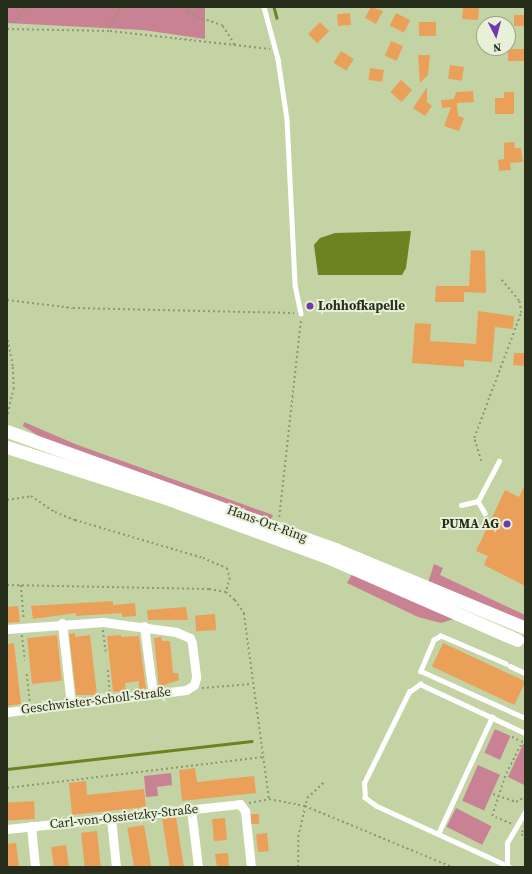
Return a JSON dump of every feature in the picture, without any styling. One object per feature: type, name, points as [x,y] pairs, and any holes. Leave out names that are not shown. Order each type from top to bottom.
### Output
[{"type":"main road","name":"Hans-Ort-Ring","points":[[7,431],[276,527],[523,627]]},
{"type":"main road","name":"Hans-Ort-Ring","points":[[7,447],[163,497],[332,559],[521,642]]},
{"type":"street","points":[[7,629],[62,623],[103,622],[144,626],[176,632],[190,638],[196,678],[194,685],[186,690]]},
{"type":"street","points":[[62,623],[71,704]]},
{"type":"street","points":[[144,626],[153,694]]},
{"type":"street","name":"Geschwister-Scholl-Straße","points":[[7,712],[186,690]]},
{"type":"street","points":[[240,804],[245,811],[251,867]]},
{"type":"street","name":"Carl-von-Ossietzky-Straße","points":[[7,829],[240,804]]},
{"type":"street","points":[[191,809],[198,867]]},
{"type":"street","points":[[110,818],[116,867]]},
{"type":"street","points":[[31,826],[35,867]]},
{"type":"lane","points":[[264,7],[275,50],[287,119],[295,285],[301,314]]},
{"type":"lane","points":[[461,506],[478,501],[499,461]]},
{"type":"lane","points":[[478,501],[484,513]]},
{"type":"lane","points":[[525,673],[440,636],[434,640],[421,671],[525,718]]},
{"type":"lane","points":[[508,866],[376,806],[365,798],[364,783],[408,692],[415,686],[427,685],[525,733]]},
{"type":"lane","points":[[438,834],[492,717]]},
{"type":"lane","points":[[508,866],[505,850],[516,826],[525,812]]},
{"type":"path","points":[[13,23],[28,7]]},
{"type":"path","points":[[39,7],[50,7]]},
{"type":"path","points":[[108,28],[122,7],[129,7]]},
{"type":"path","points":[[183,7],[188,13],[223,26],[235,46]]},
{"type":"path","points":[[7,29],[110,32],[275,50]]},
{"type":"path","points":[[481,461],[474,438],[521,313],[519,301],[500,278]]},
{"type":"path","points":[[7,300],[73,308],[301,314],[280,514],[276,527]]},
{"type":"path","points":[[7,335],[14,367],[14,388],[7,418]]},
{"type":"path","points":[[7,500],[31,496],[55,512],[74,520],[203,558],[227,568],[230,578],[226,592]]},
{"type":"path","points":[[21,586],[25,661]]},
{"type":"path","points":[[103,622],[106,652]]},
{"type":"path","points":[[108,670],[111,699]]},
{"type":"path","points":[[27,674],[31,710]]},
{"type":"path","points":[[186,690],[252,684]]},
{"type":"path","points":[[512,738],[525,743]]},
{"type":"path","points":[[522,742],[498,796],[492,816],[523,830]]},
{"type":"path","points":[[7,788],[263,757],[269,799]]},
{"type":"path","points":[[298,867],[298,837],[305,806],[310,792],[324,782]]},
{"type":"path","points":[[493,794],[516,802],[525,797]]},
{"type":"path","points":[[240,804],[269,799],[305,806],[452,867]]},
{"type":"path","points":[[525,826],[523,830],[525,840]]},
{"type":"shaded area","points":[[7,7],[205,7],[205,39],[143,30],[7,23]]},
{"type":"shaded area","points":[[411,231],[406,268],[402,275],[318,275],[314,245],[320,238],[335,233]]},
{"type":"shaded area","points":[[24,422],[75,444],[273,515],[271,519],[40,437],[23,426]]},
{"type":"shaded area","points":[[434,564],[443,568],[440,575],[525,615],[525,623],[428,583]]},
{"type":"shaded area","points":[[352,574],[457,618],[441,623],[418,617],[347,583]]},
{"type":"shaded area","points":[[495,729],[511,736],[500,760],[484,753]]},
{"type":"shaded area","points":[[523,744],[525,745],[524,785],[508,777]]},
{"type":"shaded area","points":[[478,765],[500,775],[484,810],[462,801]]},
{"type":"shaded area","points":[[171,773],[172,785],[157,787],[158,796],[146,797],[144,776]]},
{"type":"shaded area","points":[[456,808],[492,826],[482,845],[446,827]]},
{"type":"building","points":[[371,7],[383,11],[376,24],[365,18]]},
{"type":"building","points":[[463,7],[479,8],[478,16],[476,16],[476,20],[462,19]]},
{"type":"building","points":[[350,13],[351,25],[338,26],[337,14]]},
{"type":"building","points":[[396,13],[410,20],[404,33],[390,25]]},
{"type":"building","points":[[525,15],[525,26],[516,26],[516,16],[514,16]]},
{"type":"building","points":[[320,22],[329,31],[317,43],[308,34]]},
{"type":"building","points":[[419,22],[436,22],[436,36],[419,36]]},
{"type":"building","points":[[391,41],[403,46],[397,61],[385,56]]},
{"type":"building","points":[[516,49],[524,49],[524,61],[508,61],[508,56],[516,56]]},
{"type":"building","points":[[341,51],[354,59],[346,71],[334,63]]},
{"type":"building","points":[[418,55],[430,55],[428,75],[420,83]]},
{"type":"building","points":[[450,65],[464,67],[462,81],[448,79]]},
{"type":"building","points":[[370,68],[384,70],[382,82],[368,80]]},
{"type":"building","points":[[401,80],[412,90],[401,102],[390,92]]},
{"type":"building","points":[[427,87],[427,102],[432,106],[425,116],[413,108]]},
{"type":"building","points":[[473,91],[474,102],[457,103],[458,116],[464,118],[459,131],[444,126],[451,107],[442,108],[441,100],[454,99],[456,92]]},
{"type":"building","points":[[504,92],[514,92],[514,114],[495,114],[495,98],[504,98]]},
{"type":"building","points":[[514,142],[515,148],[521,148],[523,162],[510,163],[511,170],[499,171],[498,160],[504,159],[504,143]]},
{"type":"building","points":[[471,250],[485,251],[486,293],[464,292],[464,302],[435,302],[436,286],[469,286]]},
{"type":"building","points":[[478,311],[514,316],[513,329],[495,327],[492,362],[464,360],[464,367],[412,363],[415,323],[431,324],[430,341],[476,344]]},
{"type":"building","points":[[514,353],[525,353],[525,366],[513,365]]},
{"type":"building","name":"PUMA AG","points":[[525,484],[525,586],[484,565],[488,556],[476,551],[505,490],[519,497]]},
{"type":"building","points":[[113,601],[113,605],[135,603],[136,616],[122,617],[122,613],[76,616],[76,613],[33,619],[31,606]]},
{"type":"building","points":[[18,606],[20,622],[7,623],[7,607]]},
{"type":"building","points":[[186,607],[188,620],[148,620],[147,610]]},
{"type":"building","points":[[215,614],[216,630],[196,631],[195,615]]},
{"type":"building","points":[[75,633],[75,637],[90,635],[97,695],[76,695],[69,634]]},
{"type":"building","points":[[57,635],[62,681],[32,684],[27,638]]},
{"type":"building","points":[[121,635],[121,637],[139,636],[146,689],[139,690],[139,681],[125,683],[126,691],[113,692],[107,636]]},
{"type":"building","points":[[161,637],[162,641],[170,641],[173,673],[178,673],[179,680],[159,687],[154,638]]},
{"type":"building","points":[[14,643],[21,704],[7,706],[7,644]]},
{"type":"building","points":[[443,643],[525,681],[514,705],[432,667]]},
{"type":"building","points":[[195,768],[197,782],[254,776],[256,793],[182,801],[179,770]]},
{"type":"building","points":[[86,781],[87,795],[144,789],[146,807],[72,815],[69,783]]},
{"type":"building","points":[[34,801],[35,819],[8,820],[7,802]]},
{"type":"building","points":[[251,814],[259,814],[259,824],[251,824]]},
{"type":"building","points":[[176,817],[184,867],[170,867],[162,819]]},
{"type":"building","points":[[225,818],[227,840],[214,841],[212,819]]},
{"type":"building","points":[[144,825],[151,866],[134,867],[127,828]]},
{"type":"building","points":[[97,831],[101,867],[85,867],[81,833]]},
{"type":"building","points":[[267,833],[269,851],[258,852],[256,834]]},
{"type":"building","points":[[16,843],[19,867],[7,867],[7,844]]},
{"type":"building","points":[[66,845],[69,867],[54,867],[51,847]]},
{"type":"building","points":[[228,853],[229,867],[217,867],[215,854]]},
{"type":"waterway","points":[[274,7],[277,18]]},
{"type":"waterway","points":[[7,769],[251,741]]},
{"type":"place","name":"Lohhofkapelle","points":[[310,306]]},
{"type":"place","name":"PUMA AG","points":[[507,524]]}]
